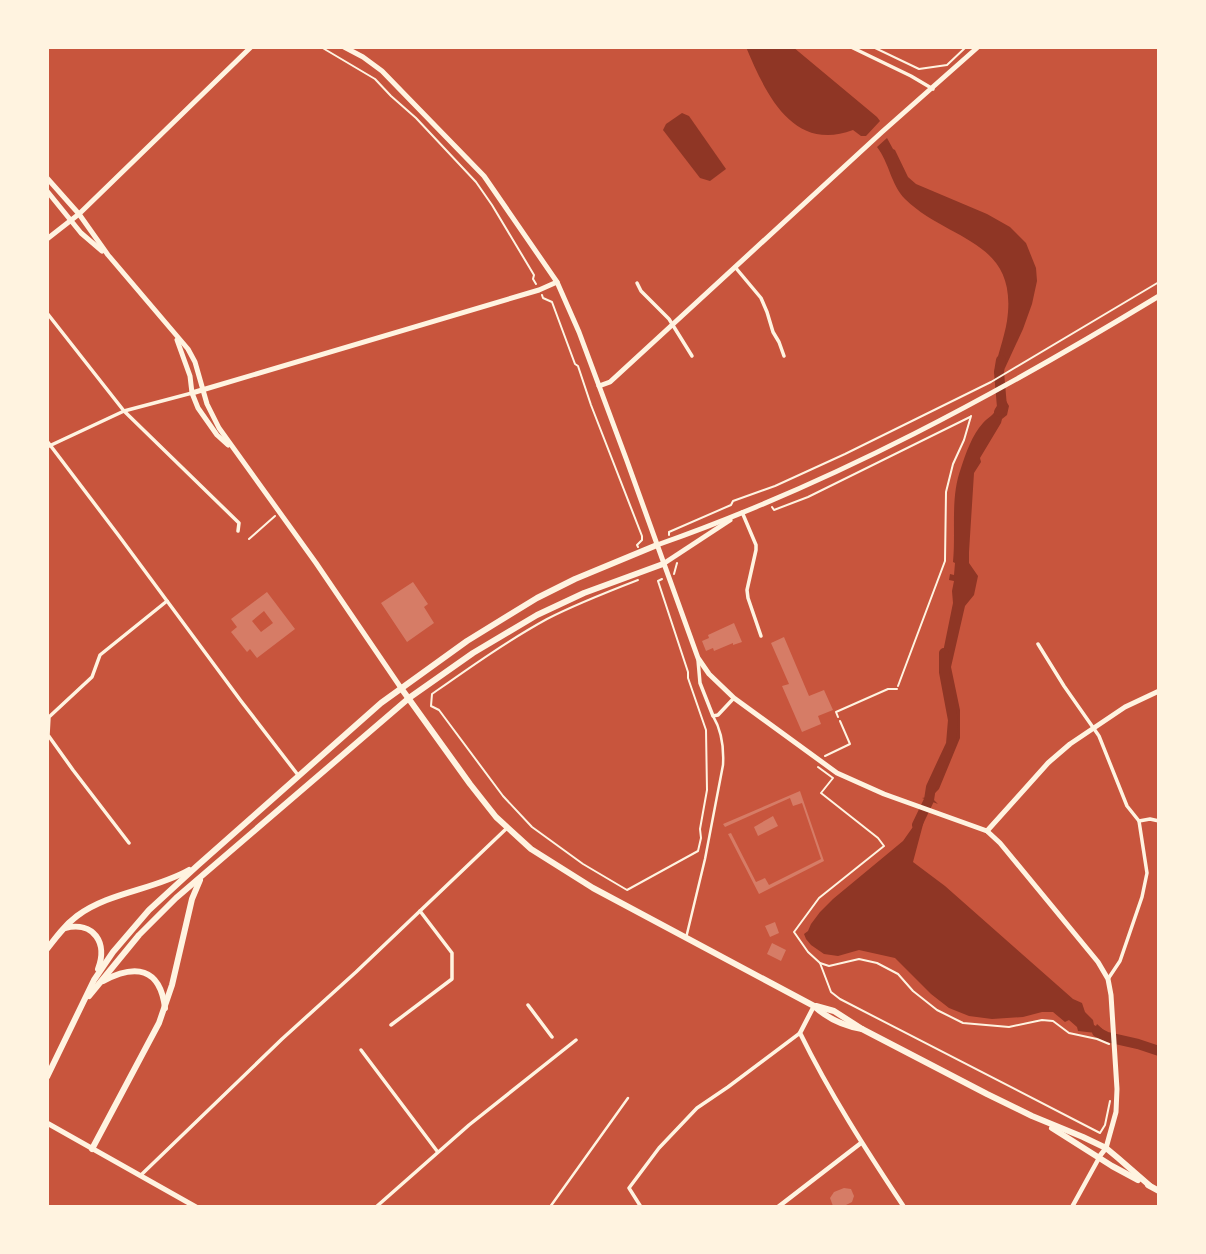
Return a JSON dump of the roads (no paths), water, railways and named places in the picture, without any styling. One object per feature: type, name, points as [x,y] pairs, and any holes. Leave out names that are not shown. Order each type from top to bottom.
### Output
[{"type":"main road","points":[[47,239],[79,214],[251,47]]},
{"type":"main road","points":[[344,47],[382,71],[484,176],[557,282],[599,386],[698,658],[709,674],[734,698],[838,773],[874,790],[987,831],[1089,950],[1108,979],[1114,1031],[1116,1112],[1106,1148],[1099,1157]]},
{"type":"main road","points":[[599,386],[610,382],[978,47]]},
{"type":"main road","points":[[47,178],[188,349],[195,362],[207,404],[219,428],[408,698],[470,784],[507,828],[531,849],[593,888],[814,1006],[834,1012],[1032,1116],[1159,1191]]},
{"type":"main road","points":[[47,191],[71,221],[108,255]]},
{"type":"main road","points":[[192,393],[539,290],[557,282]]},
{"type":"main road","points":[[48,1076],[80,1009],[113,952],[149,911],[381,703],[467,641],[537,598],[575,579],[742,512],[884,450],[1011,383],[1159,296]]},
{"type":"main road","points":[[174,334],[190,376],[192,393],[198,408],[217,435],[236,453]]},
{"type":"main road","points":[[96,982],[158,915],[408,698],[473,653],[537,615],[584,593],[663,564],[742,512]]},
{"type":"main road","points":[[987,831],[1048,763],[1070,744],[1130,704],[1159,691]]},
{"type":"main road","points":[[47,949],[73,919],[88,909],[197,866]]},
{"type":"main road","points":[[92,1149],[165,1009],[192,899],[203,875]]},
{"type":"main road","points":[[63,929],[77,926],[85,928],[99,941],[101,958],[96,982]]},
{"type":"main road","points":[[96,982],[120,973],[143,972],[150,975],[160,987],[165,1009]]},
{"type":"main road","points":[[1032,1116],[1106,1148],[1149,1185]]},
{"type":"main road","points":[[47,1123],[196,1207]]},
{"type":"street","points":[[851,47],[933,89]]},
{"type":"street","points":[[735,267],[761,298],[784,356]]},
{"type":"street","points":[[637,283],[673,324],[692,356]]},
{"type":"street","points":[[47,313],[124,411],[239,523],[238,531]]},
{"type":"street","points":[[192,393],[124,411],[48,444],[299,776]]},
{"type":"street","points":[[742,512],[756,545],[747,590],[761,636]]},
{"type":"street","points":[[129,843],[48,735],[49,717],[92,677],[100,655],[167,601]]},
{"type":"street","points":[[1038,644],[1099,736],[1128,806],[1139,821],[1147,873],[1142,897],[1120,961],[1108,979]]},
{"type":"street","points":[[686,938],[723,765],[719,727],[701,683],[698,658]]},
{"type":"street","points":[[713,716],[721,713],[734,698]]},
{"type":"street","points":[[1139,821],[1159,821]]},
{"type":"street","points":[[141,1175],[282,1038],[507,828]]},
{"type":"street","points":[[391,1025],[452,979],[452,953],[420,911]]},
{"type":"street","points":[[528,1005],[552,1037]]},
{"type":"street","points":[[642,1207],[629,1188],[659,1148],[697,1108],[729,1087],[800,1032],[814,1006]]},
{"type":"street","points":[[800,1032],[861,1143],[904,1207]]},
{"type":"street","points":[[376,1207],[437,1152],[576,1040]]},
{"type":"street","points":[[361,1050],[437,1152]]},
{"type":"street","points":[[550,1207],[628,1098]]},
{"type":"street","points":[[778,1207],[861,1143]]},
{"type":"street","points":[[1072,1207],[1099,1157]]},
{"type":"lane","points":[[838,717],[836,712],[888,688],[897,689]]},
{"type":"waterway","points":[[999,412],[1002,407],[999,372],[1001,360]]},
{"type":"waterway","points":[[917,825],[951,744],[953,720],[944,672],[944,653]]},
{"type":"waterway","points":[[1097,1032],[1159,1051]]}]
